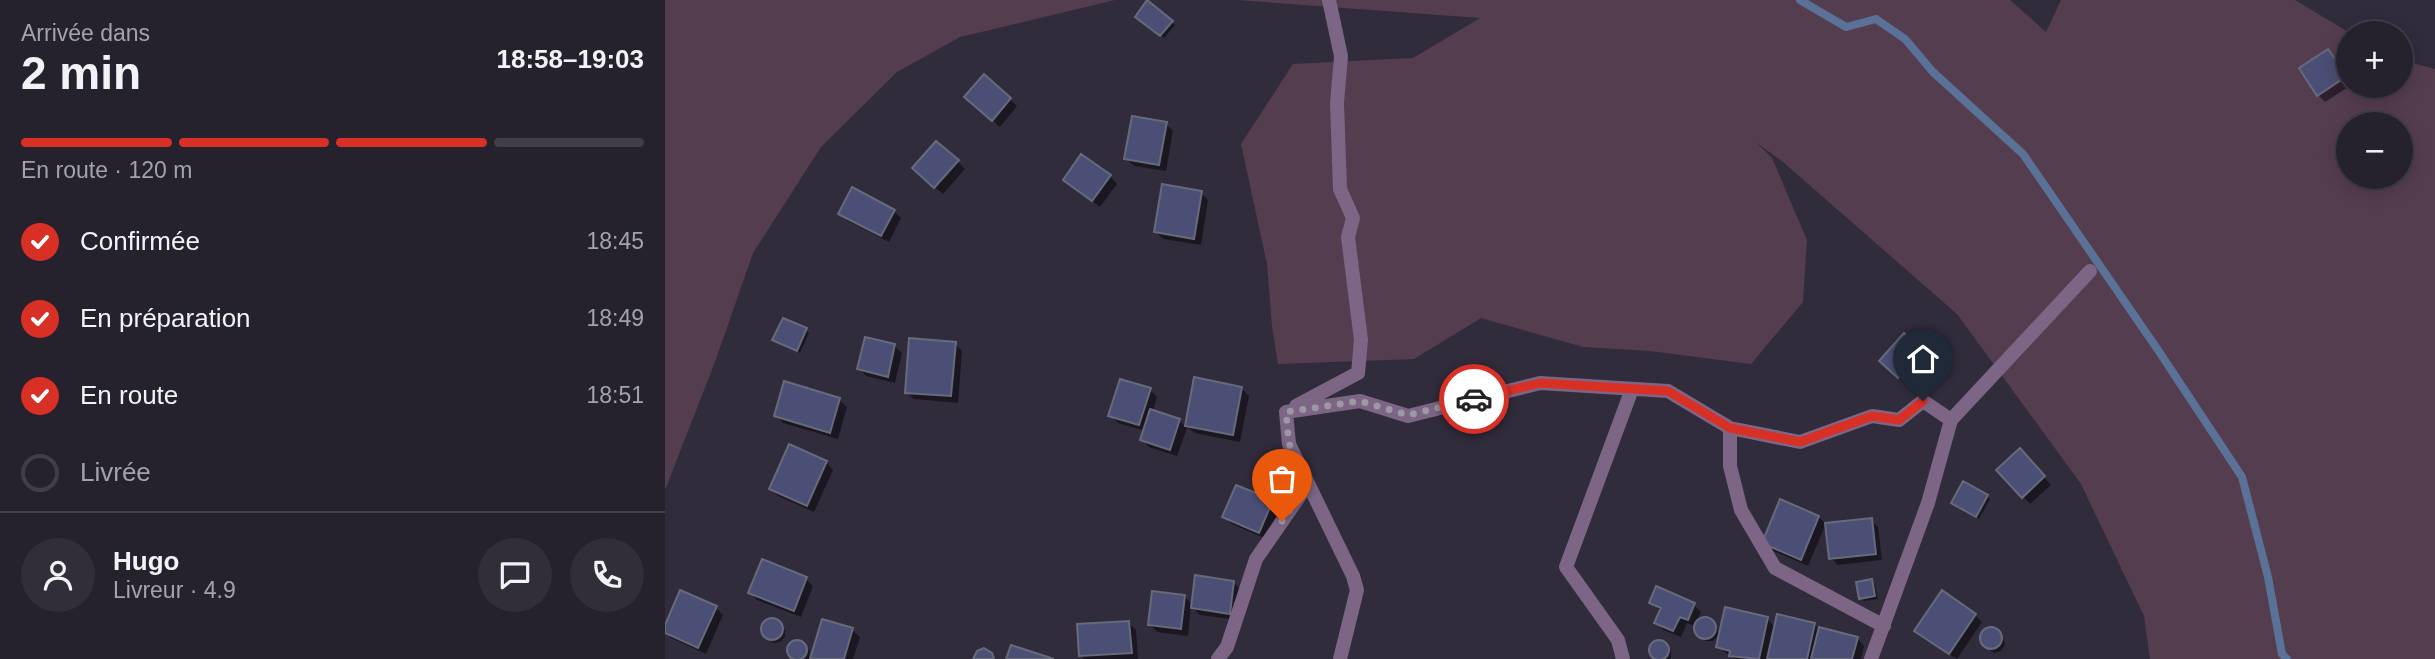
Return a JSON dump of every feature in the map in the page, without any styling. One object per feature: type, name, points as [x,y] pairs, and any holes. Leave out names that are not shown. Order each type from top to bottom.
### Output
[{"type":"street","points":[[1286,412],[1358,373],[1361,340],[1348,237],[1353,218],[1340,189],[1336,103],[1341,55],[1329,0]]},
{"type":"street","points":[[1871,659],[1928,503],[1951,420],[2090,271]]},
{"type":"street","points":[[1286,412],[1360,401],[1408,415],[1540,383],[1668,391],[1730,428],[1800,442],[1872,416],[1899,420],[1923,401],[1951,420]]},
{"type":"street","points":[[1623,659],[1618,640],[1566,567],[1632,389]]},
{"type":"street","points":[[1286,412],[1289,444],[1353,576],[1357,590],[1340,659]]},
{"type":"street","points":[[1730,428],[1730,466],[1741,510],[1775,568],[1884,626]]},
{"type":"street","points":[[1218,659],[1227,647],[1257,559],[1308,484]]},
{"type":"shaded area","points":[[665,0],[1115,0],[960,37],[897,72],[821,147],[753,253],[715,362],[665,490]]},
{"type":"shaded area","points":[[1237,0],[2010,0],[2046,32],[2061,0],[2295,0],[2336,25],[2336,98],[2413,98],[2413,63],[2435,69],[2435,659],[2150,659],[2144,616],[2081,484],[1957,314],[1783,162],[1757,143],[1772,158],[1807,240],[1803,302],[1751,364],[1650,351],[1583,347],[1481,318],[1414,359],[1278,364],[1267,264],[1241,144],[1293,64],[1413,58],[1480,18]]},
{"type":"building","points":[[1147,0],[1173,21],[1160,36],[1135,17]]},
{"type":"building","points":[[2328,49],[2336,60],[2336,83],[2317,96],[2299,68]]},
{"type":"building","points":[[984,74],[1011,98],[992,121],[964,97]]},
{"type":"building","points":[[1132,116],[1167,122],[1159,165],[1124,159]]},
{"type":"building","points":[[936,141],[959,160],[934,188],[912,168]]},
{"type":"building","points":[[1081,154],[1111,175],[1092,201],[1063,180]]},
{"type":"building","points":[[1162,184],[1202,191],[1194,239],[1154,232]]},
{"type":"building","points":[[852,187],[895,210],[881,236],[838,214]]},
{"type":"building","points":[[783,318],[807,328],[797,351],[772,340]]},
{"type":"building","points":[[1904,333],[1923,349],[1898,378],[1879,361]]},
{"type":"building","points":[[865,337],[895,344],[888,377],[857,369]]},
{"type":"building","points":[[909,338],[956,342],[951,396],[905,393]]},
{"type":"building","points":[[1194,377],[1242,387],[1233,435],[1185,426]]},
{"type":"building","points":[[1120,379],[1151,388],[1139,425],[1108,416]]},
{"type":"building","points":[[784,381],[840,398],[830,433],[774,416]]},
{"type":"building","points":[[1150,409],[1180,419],[1170,450],[1140,440]]},
{"type":"building","points":[[789,444],[827,461],[807,506],[769,489]]},
{"type":"building","points":[[2020,448],[2045,476],[2022,498],[1996,470]]},
{"type":"building","points":[[1963,481],[1988,495],[1976,517],[1951,503]]},
{"type":"building","points":[[1236,485],[1273,500],[1259,533],[1222,517]]},
{"type":"building","points":[[1780,499],[1819,516],[1801,560],[1762,543]]},
{"type":"building","points":[[1872,518],[1876,554],[1829,559],[1825,523]]},
{"type":"building","points":[[762,559],[807,577],[794,611],[748,593]]},
{"type":"building","points":[[1195,575],[1234,581],[1230,614],[1191,608]]},
{"type":"building","points":[[1872,579],[1875,596],[1859,599],[1856,582]]},
{"type":"building","points":[[1656,586],[1695,603],[1688,620],[1680,617],[1673,631],[1654,623],[1661,608],[1649,603]]},
{"type":"building","points":[[680,590],[717,606],[698,648],[665,633],[665,625]]},
{"type":"building","points":[[1942,590],[1976,614],[1949,654],[1914,631]]},
{"type":"building","points":[[1152,591],[1185,595],[1181,629],[1148,625]]},
{"type":"building","points":[[1725,607],[1768,617],[1759,659],[1729,656],[1730,651],[1716,647]]},
{"type":"building","points":[[1777,614],[1815,623],[1807,659],[1767,659]]},
{"type":"building","points":[[1705,617],[1713,620],[1716,628],[1713,636],[1705,639],[1697,636],[1694,628],[1697,620]]},
{"type":"building","points":[[772,618],[780,621],[783,629],[780,637],[772,640],[764,637],[761,629],[764,621]]},
{"type":"building","points":[[822,619],[853,628],[844,659],[810,659]]},
{"type":"building","points":[[1129,621],[1132,653],[1079,656],[1077,624]]},
{"type":"building","points":[[1819,627],[1858,637],[1852,659],[1811,659]]},
{"type":"building","points":[[1987,627],[1995,627],[2002,634],[2002,642],[1995,649],[1987,649],[1980,642],[1980,634]]},
{"type":"building","points":[[793,640],[801,640],[807,650],[801,660],[793,660],[787,654],[787,646]]},
{"type":"building","points":[[1655,640],[1663,640],[1669,650],[1663,660],[1655,660],[1649,654],[1649,646]]},
{"type":"building","points":[[1011,645],[1054,659],[1006,659]]},
{"type":"building","points":[[984,648],[992,653],[994,659],[973,659],[977,651]]},
{"type":"waterway","points":[[1800,0],[1846,27],[1876,19],[1905,39],[1933,72],[2023,154],[2242,477],[2268,577],[2282,654],[2287,659]]},
{"type":"way so far","points":[[1282,521],[1308,484],[1289,444],[1286,412],[1360,401],[1408,415],[1474,399]]},
{"type":"route","points":[[1474,399],[1540,383],[1668,391],[1730,428],[1800,442],[1872,416],[1899,420],[1923,401]]}]
